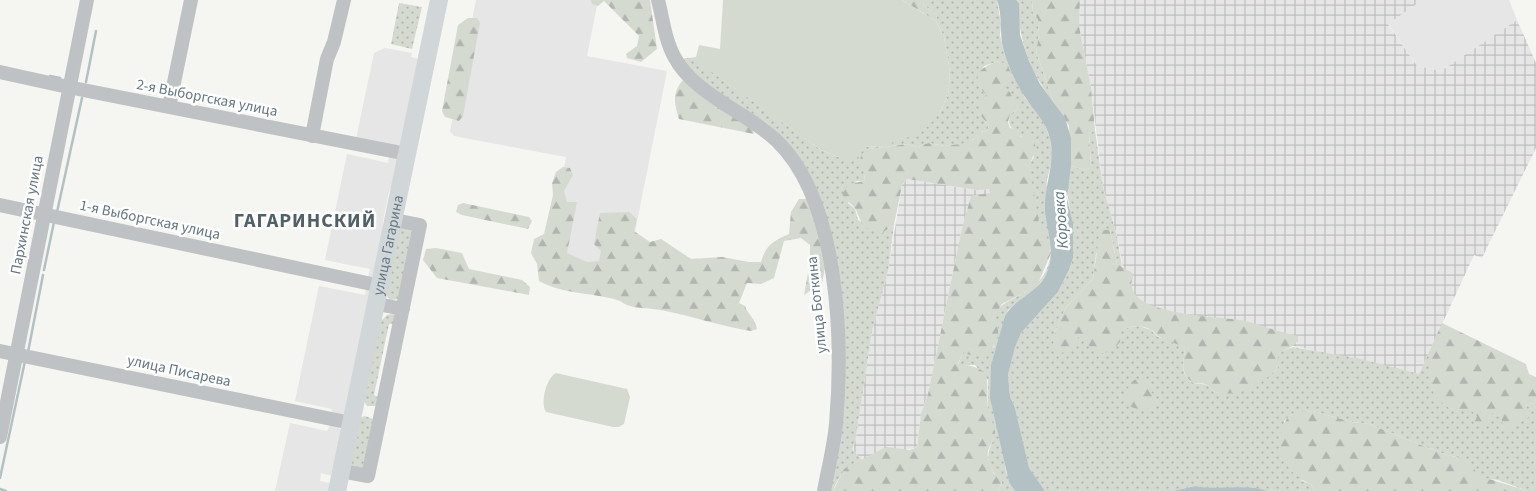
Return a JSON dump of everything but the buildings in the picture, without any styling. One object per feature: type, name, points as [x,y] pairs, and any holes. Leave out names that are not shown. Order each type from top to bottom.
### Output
[{"type":"main road","name":"улица Гагарина","points":[[337,491],[439,0]]},
{"type":"street","name":"Пархинская улица","points":[[0,437],[86,0]]},
{"type":"street","points":[[169,107],[191,0]]},
{"type":"street","points":[[312,136],[326,59],[334,42],[344,0]]},
{"type":"street","name":"улица Боткина","points":[[658,0],[670,47],[682,69],[778,141],[798,169],[819,214],[827,246],[835,296],[839,359],[835,426],[824,491]]},
{"type":"street","name":"2-я Выборгская улица","points":[[0,72],[408,154]]},
{"type":"street","name":"1-я Выборгская улица","points":[[0,204],[380,286]]},
{"type":"street","points":[[341,471],[368,476],[420,225],[394,220]]},
{"type":"street","points":[[377,304],[402,309]]},
{"type":"street","name":"улица Писарева","points":[[0,351],[351,424]]},
{"type":"shaded area","points":[[476,0],[598,0],[587,56],[667,71],[623,292],[543,276],[566,157],[454,136],[450,131]]},
{"type":"shaded area","points":[[1080,0],[1422,0],[1388,24],[1417,66],[1441,71],[1517,20],[1536,63],[1536,148],[1482,258],[1474,255],[1419,374],[1163,317],[1127,289],[1117,236],[1103,187],[1091,87],[1079,26]]},
{"type":"shaded area","points":[[1422,0],[1509,0],[1517,20],[1441,71],[1417,66],[1388,23]]},
{"type":"shaded area","points":[[385,48],[412,53],[411,57],[418,59],[400,146],[356,139],[374,53]]},
{"type":"shaded area","points":[[347,154],[388,163],[389,155],[398,160],[397,174],[389,192],[383,221],[383,242],[375,275],[372,277],[368,277],[370,269],[325,260]]},
{"type":"shaded area","points":[[907,179],[977,190],[990,189],[990,194],[971,196],[962,228],[928,394],[921,414],[917,447],[863,461],[852,449],[855,443],[872,331],[888,271],[902,185]]},
{"type":"shaded area","points":[[319,286],[365,295],[366,288],[371,292],[344,416],[331,415],[332,409],[295,401]]},
{"type":"shaded area","points":[[290,423],[327,431],[330,425],[337,426],[341,430],[331,476],[321,473],[320,481],[330,483],[331,491],[275,491]]},
{"type":"green space","points":[[591,0],[650,0],[657,49],[641,62],[627,58],[626,54],[637,46],[639,36],[604,1],[598,6],[592,4]]},
{"type":"green space","points":[[723,0],[902,0],[936,21],[944,37],[950,72],[948,95],[939,114],[923,131],[882,146],[864,147],[855,161],[821,150],[699,63],[696,57],[699,45],[720,49]]},
{"type":"green space","points":[[902,0],[923,0],[924,5],[937,15],[936,21]]},
{"type":"green space","points":[[923,0],[997,0],[1001,24],[1000,35],[1004,53],[1025,98],[1043,119],[1050,139],[1053,158],[1047,179],[1046,217],[1052,243],[1052,259],[1047,274],[1036,288],[1008,310],[991,365],[992,406],[1004,455],[1006,472],[1015,491],[998,491],[1002,483],[989,462],[989,451],[994,439],[988,411],[988,380],[975,365],[958,365],[963,352],[994,347],[998,329],[993,318],[1005,303],[1033,287],[1041,279],[1047,268],[1051,252],[1040,225],[1032,191],[1029,167],[1034,157],[1023,138],[1010,125],[1010,114],[1020,108],[1012,97],[1001,88],[1003,85],[999,61],[984,66],[979,78],[979,84],[986,95],[984,120],[989,126],[987,131],[982,131],[968,144],[945,146],[928,143],[917,147],[908,144],[868,149],[864,181],[856,181],[848,203],[855,209],[858,220],[882,233],[894,225],[888,271],[872,331],[855,443],[852,449],[863,461],[848,469],[840,476],[833,491],[828,491],[841,286],[803,167],[688,71],[680,59],[696,57],[700,63],[821,150],[841,158],[864,147],[882,146],[939,114],[948,95],[950,72],[944,37],[936,21],[937,15],[924,5]]},
{"type":"green space","points":[[1016,0],[1032,0],[1033,13],[1038,19],[1039,35],[1036,52],[1054,103],[1031,66],[1020,29]]},
{"type":"green space","points":[[1032,0],[1080,0],[1079,26],[1091,87],[1095,130],[1089,134],[1091,167],[1086,170],[1071,166],[1069,126],[1054,103],[1036,52],[1039,35],[1038,19],[1033,13]]},
{"type":"green space","points":[[399,3],[422,7],[412,49],[391,44]]},
{"type":"green space","points":[[468,18],[477,18],[480,23],[463,116],[459,121],[445,117],[442,111],[458,25]]},
{"type":"green space","points":[[999,61],[1006,64],[1011,72],[1009,86],[1003,85],[1001,88],[1010,92],[1012,97],[1021,103],[1020,108],[1010,114],[1008,122],[1010,128],[1018,130],[1021,137],[1027,135],[1034,140],[1036,149],[1029,166],[1039,222],[1050,244],[1051,253],[1037,286],[1002,304],[993,318],[998,334],[992,348],[986,353],[979,355],[963,352],[958,364],[978,368],[986,376],[988,408],[995,434],[988,451],[988,458],[994,474],[1001,476],[1002,483],[998,491],[833,491],[844,469],[886,447],[910,450],[917,447],[921,414],[928,394],[962,228],[971,196],[990,193],[989,189],[977,190],[907,179],[902,185],[894,225],[882,233],[864,226],[855,208],[842,194],[849,184],[864,181],[865,174],[858,165],[862,154],[868,149],[908,144],[917,147],[928,143],[945,146],[968,143],[974,139],[975,132],[987,131],[989,126],[979,113],[980,104],[986,95],[978,83],[978,77],[982,69]]},
{"type":"green space","points":[[683,80],[751,126],[754,134],[679,119],[675,98],[677,89]]},
{"type":"green space","points":[[1095,130],[1103,187],[1117,236],[1122,267],[1117,264],[1110,230],[1096,254],[1093,279],[1066,307],[1055,332],[1078,337],[1080,334],[1139,326],[1151,330],[1158,337],[1167,339],[1185,348],[1184,373],[1189,380],[1196,384],[1206,385],[1215,392],[1223,393],[1246,388],[1274,372],[1278,368],[1278,355],[1282,351],[1293,347],[1361,359],[1419,374],[1429,352],[1429,372],[1449,408],[1473,411],[1477,417],[1500,411],[1516,421],[1527,411],[1526,406],[1529,403],[1536,404],[1536,491],[1527,491],[1498,480],[1480,478],[1459,458],[1441,453],[1369,424],[1352,422],[1313,411],[1292,414],[1284,421],[1302,481],[1311,484],[1315,491],[1268,491],[1258,489],[1222,491],[1195,486],[1173,491],[1045,491],[1029,469],[1015,408],[1010,396],[1008,375],[1015,346],[1021,333],[1058,292],[1069,270],[1073,258],[1073,233],[1067,189],[1071,166],[1086,170],[1091,167],[1089,134]]},
{"type":"green space","points":[[563,167],[570,168],[573,175],[564,191],[567,202],[577,202],[567,253],[587,262],[599,261],[601,251],[594,244],[600,213],[629,212],[637,219],[634,231],[650,242],[661,239],[691,259],[722,257],[749,262],[761,262],[765,251],[771,244],[789,234],[791,212],[799,199],[807,199],[814,216],[826,263],[822,283],[804,295],[810,262],[810,245],[801,238],[784,241],[774,278],[761,284],[747,283],[739,303],[745,306],[755,322],[757,329],[751,331],[661,310],[626,305],[618,300],[607,297],[549,286],[539,281],[537,264],[531,253],[534,239],[544,234],[553,195],[552,183],[556,172]]},
{"type":"green space","points":[[463,203],[529,217],[532,221],[528,229],[462,215],[456,212],[458,205]]},
{"type":"green space","points":[[400,228],[410,229],[413,233],[399,299],[390,300],[386,294]]},
{"type":"green space","points":[[1100,230],[1110,230],[1117,264],[1134,274],[1132,288],[1140,299],[1174,312],[1246,321],[1298,336],[1298,341],[1278,355],[1278,368],[1258,384],[1241,391],[1223,394],[1215,392],[1205,384],[1194,383],[1189,380],[1184,372],[1185,348],[1140,326],[1121,330],[1120,342],[1108,352],[1103,353],[1093,350],[1080,334],[1077,347],[1067,352],[1058,353],[1053,345],[1055,332],[1066,307],[1093,279]]},
{"type":"green space","points":[[436,248],[462,253],[469,269],[522,280],[530,287],[529,295],[437,278],[423,260],[426,249]]},
{"type":"green space","points":[[393,314],[396,316],[393,324],[389,324],[374,395],[378,397],[377,406],[367,406],[362,398],[381,321],[387,315]]},
{"type":"green space","points":[[1442,323],[1526,364],[1529,374],[1536,377],[1536,404],[1530,403],[1526,406],[1530,413],[1528,418],[1516,421],[1515,428],[1509,430],[1503,426],[1500,412],[1491,413],[1487,424],[1479,427],[1474,423],[1477,417],[1473,412],[1449,408],[1434,396],[1429,372],[1429,352]]},
{"type":"green space","points":[[556,373],[627,389],[630,397],[624,424],[619,427],[613,427],[546,412],[544,408],[545,391],[549,380]]},
{"type":"green space","points":[[1142,379],[1153,386],[1151,392],[1156,397],[1155,404],[1144,411],[1128,406],[1124,393],[1134,380]]},
{"type":"green space","points":[[1313,411],[1352,422],[1369,424],[1441,453],[1459,458],[1474,467],[1476,474],[1527,491],[1315,491],[1311,484],[1289,469],[1284,461],[1281,450],[1282,428],[1288,417],[1297,412]]},
{"type":"green space","points":[[365,416],[373,419],[363,469],[352,468],[349,461],[360,418]]},
{"type":"water","name":"Коровка","points":[[997,0],[1016,0],[1019,3],[1020,35],[1029,61],[1040,84],[1065,118],[1071,138],[1071,166],[1067,198],[1073,224],[1073,258],[1058,292],[1021,333],[1015,347],[1008,375],[1010,396],[1015,408],[1029,468],[1045,491],[1015,491],[1009,482],[990,398],[991,365],[1005,316],[1014,305],[1043,280],[1050,265],[1051,257],[1045,210],[1052,157],[1050,139],[1046,127],[1028,102],[1008,64],[1004,52]]},
{"type":"water","points":[[1195,486],[1213,488],[1241,487],[1268,491],[1173,491]]},
{"type":"waterway","points":[[86,82],[96,31]]},
{"type":"waterway","points":[[50,76],[60,78]]},
{"type":"waterway","points":[[57,212],[82,98]]},
{"type":"waterway","points":[[44,270],[54,222]]},
{"type":"waterway","points":[[28,352],[43,275]]},
{"type":"waterway","points":[[0,478],[25,361]]},
{"type":"waterway","points":[[0,489],[6,491]]},
{"type":"district","name":"ГАГАРИНСКИЙ","points":[[305,221]]}]
